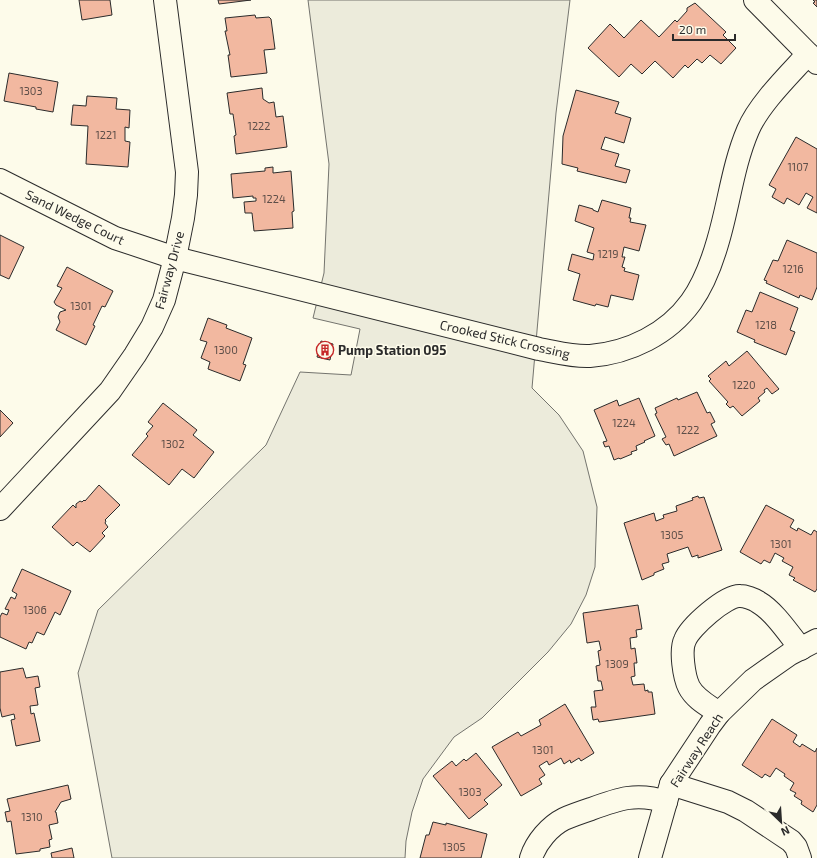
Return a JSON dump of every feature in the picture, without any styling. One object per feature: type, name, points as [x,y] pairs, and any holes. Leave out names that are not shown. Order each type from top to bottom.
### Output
[{"type":"street","name":"Fairway Drive","points":[[0,509],[110,391],[152,327],[164,300],[184,218],[187,172],[165,0]]},
{"type":"street","points":[[755,0],[812,58]]},
{"type":"street","name":"Crooked Stick Crossing","points":[[175,258],[539,349],[584,356],[626,350],[650,338],[666,327],[685,310],[692,301],[703,282],[713,258],[738,157],[748,129],[760,110],[812,58]]},
{"type":"street","name":"Sand Wedge Court","points":[[0,180],[115,238],[175,258]]},
{"type":"street","points":[[719,713],[696,696],[689,688],[682,649],[685,639],[692,628],[723,602],[730,598],[740,596],[757,601],[809,644]]},
{"type":"street","name":"Fairway Reach","points":[[650,858],[668,793],[710,725],[719,713],[753,680],[790,654],[809,644]]},
{"type":"street","points":[[531,858],[536,845],[549,830],[564,819],[624,798],[642,797],[657,799],[668,793],[728,802],[746,811],[791,841],[796,847],[800,858]]},
{"type":"shaded area","points":[[308,0],[570,0],[556,113],[532,388],[559,415],[583,451],[597,507],[595,567],[586,595],[571,624],[548,652],[482,718],[454,737],[423,779],[412,812],[406,841],[405,858],[112,858],[78,673],[98,610],[266,445],[300,372],[351,375],[360,329],[313,318],[324,273],[329,164]]},
{"type":"building","points":[[79,0],[110,0],[112,15],[82,20]]},
{"type":"building","points":[[218,0],[251,0],[219,4]]},
{"type":"building","points":[[813,0],[817,0],[817,7],[813,3],[815,2]]},
{"type":"building","points":[[695,3],[726,32],[723,35],[736,48],[721,64],[710,55],[702,63],[697,59],[688,68],[685,65],[673,78],[655,61],[642,74],[631,64],[619,77],[588,48],[610,24],[624,38],[641,20],[659,37],[675,20],[677,22],[687,11],[687,8]]},
{"type":"building","points":[[255,15],[256,18],[269,17],[271,19],[275,49],[264,50],[267,73],[231,77],[228,55],[230,55],[225,31],[227,31],[225,18]]},
{"type":"building","points":[[9,73],[58,82],[53,112],[4,101]]},
{"type":"building","points":[[262,88],[263,99],[269,103],[274,102],[276,117],[283,116],[287,147],[236,154],[234,136],[236,135],[233,114],[230,114],[227,93]]},
{"type":"building","points":[[576,90],[619,102],[615,113],[631,118],[624,143],[605,137],[601,149],[619,154],[615,166],[630,170],[626,183],[577,171],[578,168],[562,164],[563,136]]},
{"type":"building","points":[[87,96],[117,98],[116,109],[130,110],[129,128],[125,127],[125,141],[130,142],[128,167],[86,164],[88,126],[71,125],[73,105],[86,106]]},
{"type":"building","points":[[796,137],[817,149],[817,213],[807,208],[813,197],[806,193],[799,205],[787,198],[784,204],[772,197],[776,189],[769,185]]},
{"type":"building","points":[[273,167],[273,173],[291,171],[294,211],[292,212],[293,228],[254,231],[252,213],[245,213],[244,202],[256,201],[256,198],[253,198],[253,196],[233,198],[231,174],[265,171],[265,168]]},
{"type":"building","points":[[602,200],[631,208],[629,218],[631,218],[630,222],[646,225],[639,251],[624,247],[622,257],[625,257],[622,267],[625,268],[624,271],[639,275],[633,300],[611,295],[608,307],[596,304],[595,306],[573,300],[580,274],[568,270],[572,254],[593,260],[594,254],[587,252],[594,228],[575,221],[579,205],[598,212]]},
{"type":"building","points":[[0,235],[24,247],[9,279],[0,275]]},
{"type":"building","points":[[787,240],[817,253],[817,287],[812,300],[800,295],[799,298],[766,283],[767,281],[764,280],[773,260],[778,261]]},
{"type":"building","points":[[67,267],[113,291],[105,307],[102,306],[86,345],[56,330],[60,322],[58,317],[60,312],[66,310],[56,305],[54,302],[62,288],[57,286]]},
{"type":"building","points":[[760,292],[798,308],[790,330],[795,332],[786,355],[754,342],[755,340],[737,332],[746,310],[752,312]]},
{"type":"building","points":[[208,318],[227,325],[226,328],[252,338],[243,364],[246,365],[240,381],[208,369],[210,362],[201,358],[207,342],[200,340]]},
{"type":"building","name":"Pump Station 095","points":[[321,341],[333,344],[330,360],[317,357]]},
{"type":"building","points":[[747,351],[779,389],[772,394],[767,388],[764,390],[765,392],[758,398],[760,401],[742,416],[733,406],[730,408],[726,404],[728,402],[709,381],[711,379],[708,376],[726,361],[729,366]]},
{"type":"building","points":[[697,392],[707,413],[710,412],[715,422],[711,424],[717,436],[674,456],[669,444],[666,445],[662,439],[666,437],[655,414],[657,413],[655,408],[677,398],[678,400]]},
{"type":"building","points":[[639,398],[655,436],[636,446],[637,450],[631,452],[632,454],[614,460],[609,446],[605,447],[603,442],[607,441],[594,410],[617,400],[619,406]]},
{"type":"building","points":[[163,403],[197,430],[193,435],[214,452],[194,478],[182,469],[169,485],[132,455],[148,436],[146,434],[153,426],[148,422]]},
{"type":"building","points":[[0,410],[13,423],[0,437]]},
{"type":"building","points":[[99,485],[120,505],[105,520],[108,527],[102,533],[105,536],[90,552],[77,542],[73,546],[52,527],[73,505],[76,508],[76,504],[80,501],[85,501]]},
{"type":"building","points":[[698,496],[699,498],[704,497],[722,550],[698,558],[698,555],[692,557],[688,547],[667,554],[669,562],[662,564],[664,569],[642,580],[624,523],[654,513],[656,521],[664,518],[663,515],[677,511],[676,506],[693,500],[692,498]]},
{"type":"building","points":[[766,505],[794,520],[790,527],[797,531],[798,528],[811,535],[814,530],[817,532],[817,589],[815,592],[793,580],[795,578],[789,575],[793,567],[782,561],[784,558],[775,553],[770,563],[764,560],[761,564],[740,552]]},
{"type":"building","points":[[22,569],[71,591],[60,615],[55,612],[44,635],[37,632],[32,643],[29,642],[26,649],[0,637],[0,617],[2,613],[7,615],[9,610],[5,609],[11,597],[15,599],[17,594],[12,591]]},
{"type":"building","points":[[638,605],[642,629],[636,630],[637,637],[630,638],[631,649],[635,648],[637,663],[634,663],[635,676],[631,677],[633,685],[644,684],[645,691],[648,690],[648,692],[652,692],[655,714],[599,722],[598,719],[593,720],[591,707],[596,707],[594,691],[603,690],[601,681],[598,681],[596,666],[600,665],[598,651],[601,650],[599,641],[587,643],[583,613]]},
{"type":"building","points":[[23,668],[26,678],[38,676],[40,687],[35,688],[38,705],[30,706],[31,714],[34,713],[40,741],[16,746],[11,720],[15,719],[14,714],[2,717],[0,708],[0,672]]},
{"type":"building","points":[[565,704],[594,753],[581,761],[579,758],[571,763],[570,760],[564,764],[561,758],[549,765],[547,761],[539,766],[545,775],[539,779],[542,784],[521,796],[492,747],[518,732],[521,736],[541,725],[539,720]]},
{"type":"building","points":[[772,719],[797,735],[793,742],[800,747],[802,744],[815,752],[817,748],[817,805],[813,812],[801,804],[802,801],[794,796],[796,793],[790,790],[794,783],[776,768],[770,777],[765,774],[762,778],[742,765]]},
{"type":"building","points":[[476,753],[502,785],[484,800],[488,804],[469,819],[433,776],[452,761],[456,766],[464,759],[466,761]]},
{"type":"building","points":[[68,785],[71,799],[61,802],[55,812],[58,823],[49,825],[52,839],[49,840],[50,847],[40,849],[40,851],[16,854],[11,821],[7,822],[5,812],[10,811],[7,799]]},
{"type":"building","points":[[433,822],[446,825],[446,823],[487,834],[481,858],[420,858],[426,835],[429,835]]},
{"type":"building","points":[[72,848],[74,858],[52,858],[51,853]]},
{"type":"place","name":"Pump Station 095","points":[[325,350]]}]
